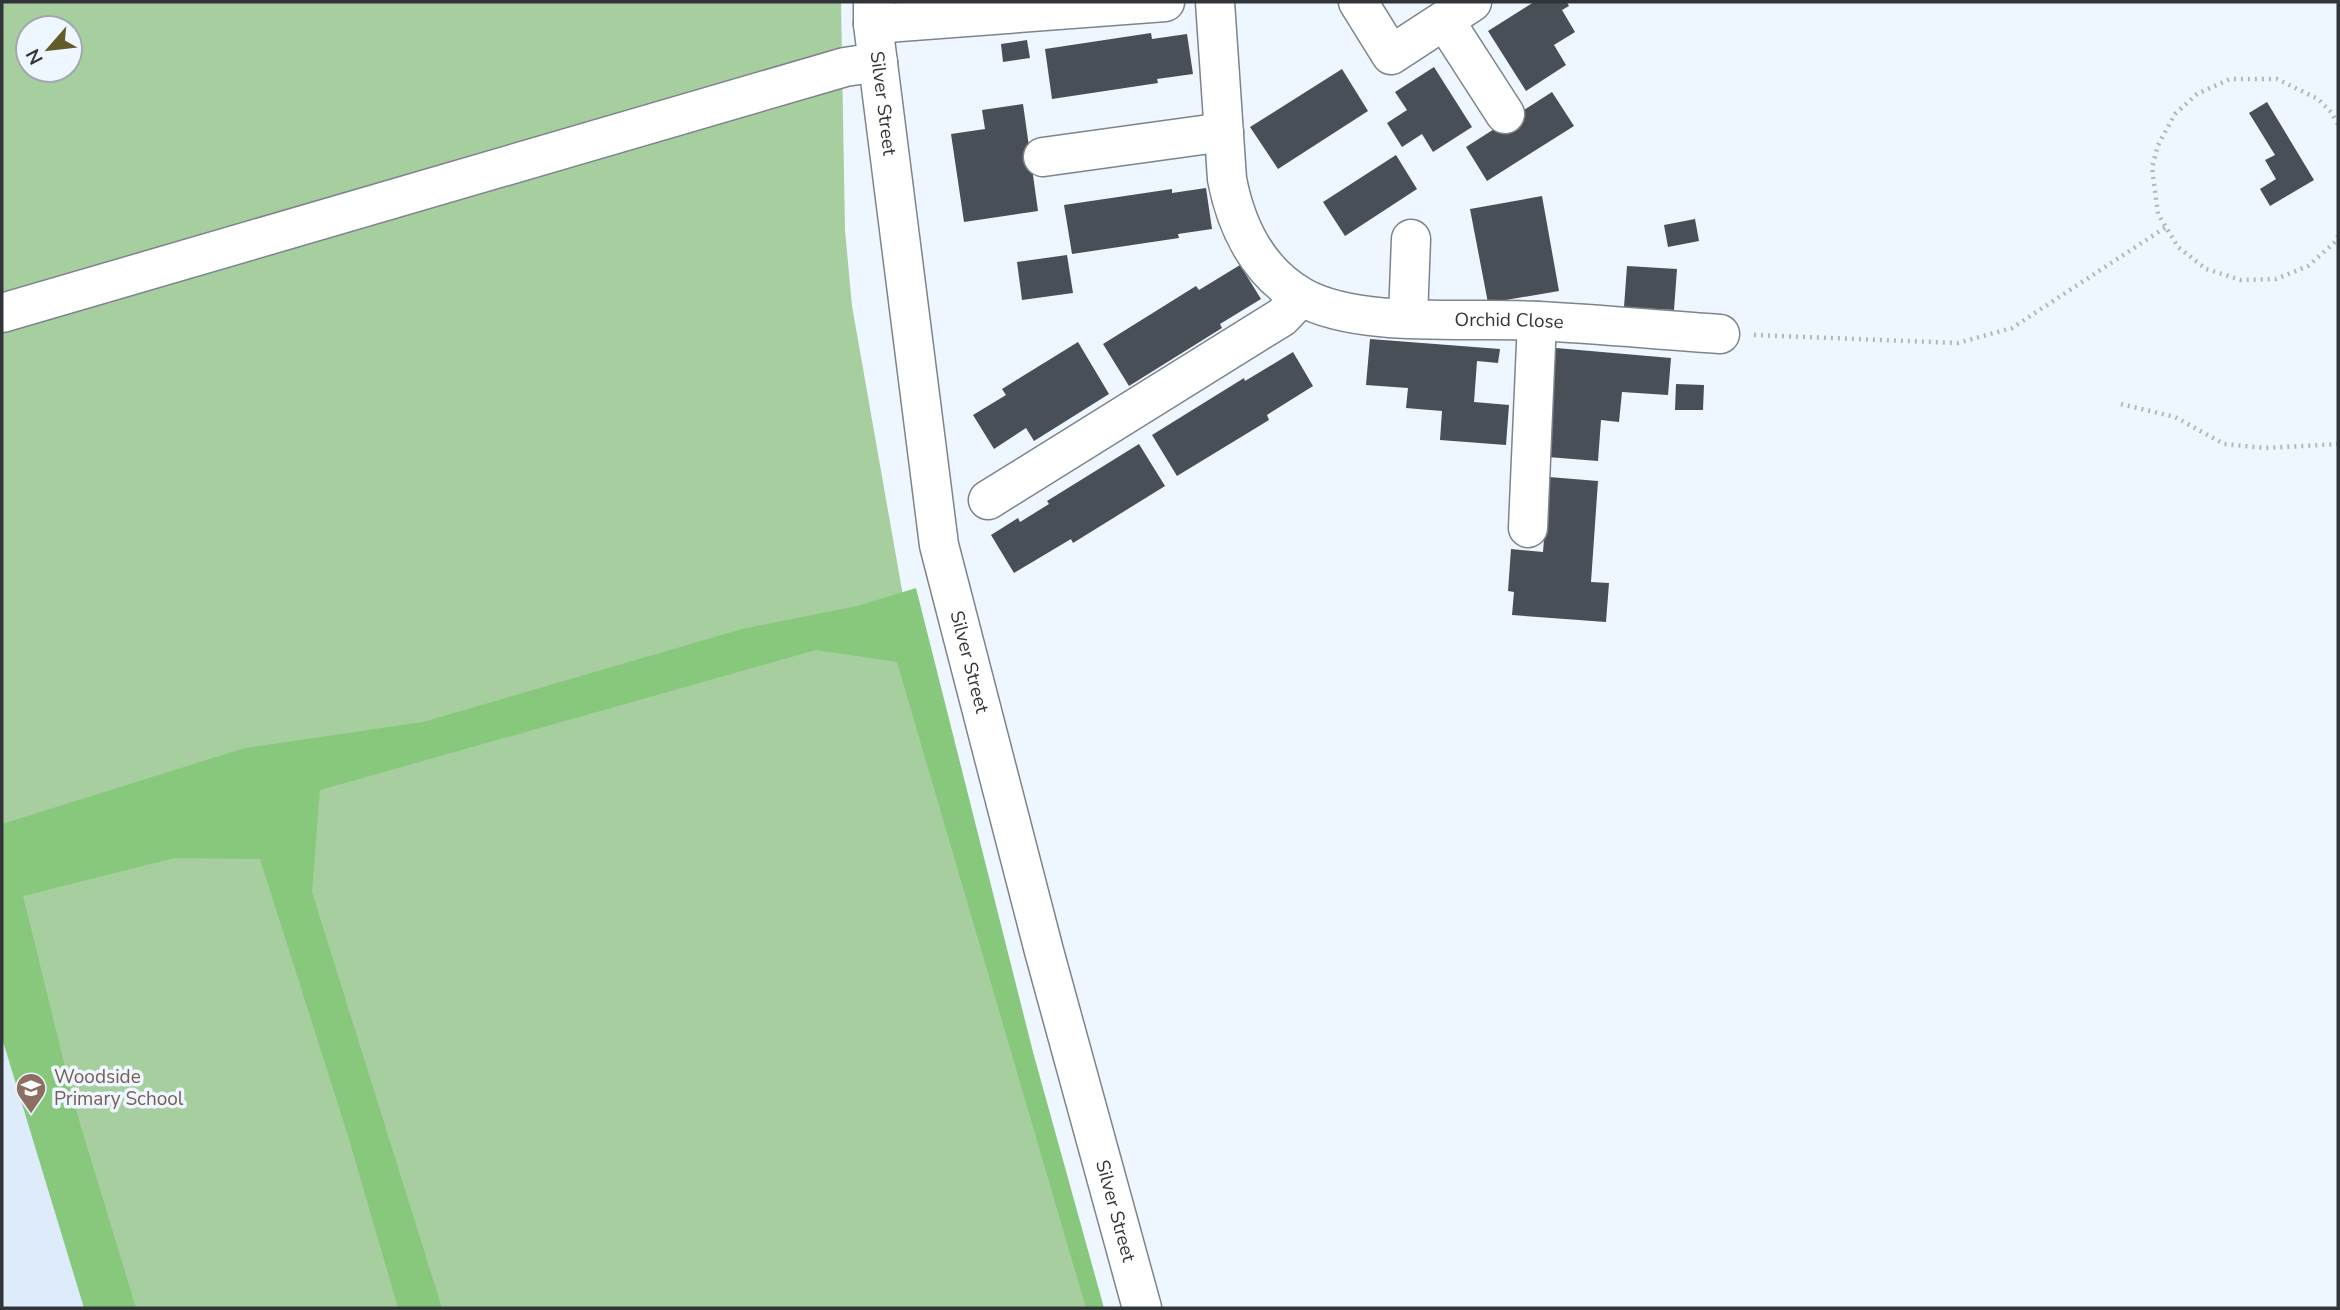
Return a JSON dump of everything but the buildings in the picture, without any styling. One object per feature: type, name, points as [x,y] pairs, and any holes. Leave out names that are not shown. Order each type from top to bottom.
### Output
[{"type":"street","points":[[873,13],[1165,2]]},
{"type":"street","name":"Orchid Close","points":[[1216,2],[1227,179],[1232,205],[1252,249],[1283,284],[1301,297],[1326,308],[1356,315],[1537,321],[1720,334]]},
{"type":"street","points":[[1358,2],[1391,55],[1471,7],[1504,114]]},
{"type":"street","name":"Silver Street","points":[[873,13],[939,545],[1044,951],[1142,1308]]},
{"type":"street","points":[[2,313],[845,66],[878,62]]},
{"type":"street","points":[[1043,157],[1224,132]]},
{"type":"street","points":[[1408,318],[1411,239]]},
{"type":"street","points":[[988,500],[1282,317],[1301,297]]},
{"type":"street","points":[[1528,528],[1537,321]]},
{"type":"path","points":[[2338,124],[2318,99],[2277,79],[2230,79],[2197,94],[2175,114],[2158,145],[2152,168],[2158,214],[2178,247],[2206,269],[2241,280],[2276,279],[2308,266],[2334,243],[2338,236]]},
{"type":"path","points":[[1720,334],[1958,343],[2012,328],[2166,227]]},
{"type":"path","points":[[2121,404],[2175,417],[2224,444],[2266,448],[2338,444]]},
{"type":"shaded area","name":"Woodside Primary School","points":[[2,922],[119,1308],[2,1308]]},
{"type":"green space","points":[[2,2],[841,2],[845,230],[852,306],[912,647],[1091,1308],[119,1308],[2,922]]},
{"type":"green space","points":[[916,588],[1033,1052],[1104,1308],[1086,1308],[897,662],[816,650],[320,790],[312,892],[442,1308],[398,1308],[349,1139],[260,859],[174,858],[23,896],[75,1107],[136,1308],[84,1308],[2,1038],[2,824],[245,748],[423,722],[742,629],[857,606]]},
{"type":"place","name":"Woodside Primary School","points":[[31,1115]]}]
